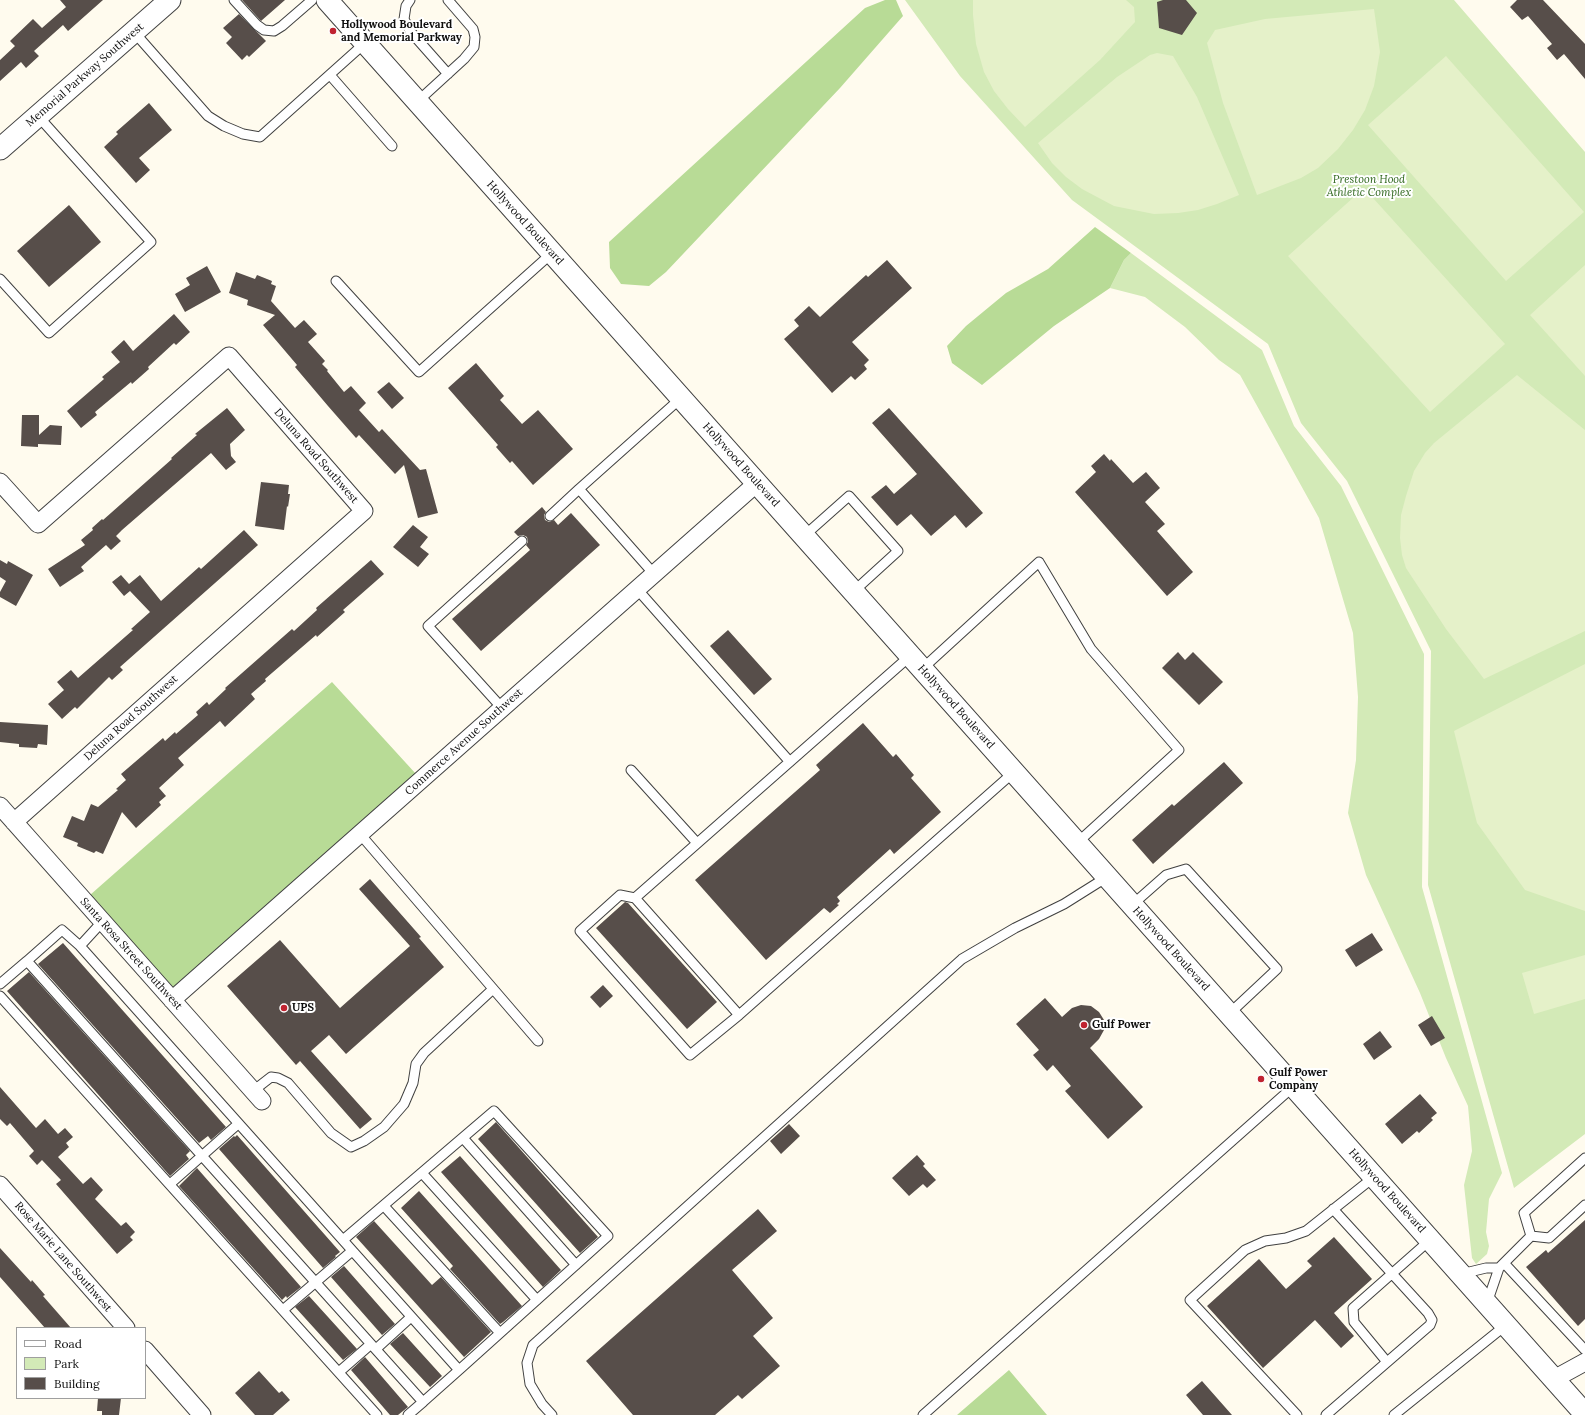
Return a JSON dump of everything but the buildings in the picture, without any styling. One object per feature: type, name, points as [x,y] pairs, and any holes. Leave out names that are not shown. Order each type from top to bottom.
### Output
[{"type":"street","name":"Memorial Parkway Southwest","points":[[0,149],[170,0]]},
{"type":"street","name":"Hollywood Boulevard","points":[[327,0],[1585,1414]]},
{"type":"street","name":"Deluna Road Southwest","points":[[0,482],[38,524],[228,356],[364,511],[14,822]]},
{"type":"street","name":"Commerce Avenue Southwest","points":[[172,1000],[757,483]]},
{"type":"street","name":"Santa Rosa Street Southwest","points":[[0,806],[257,1096]]},
{"type":"street","name":"Rose Marie Lane Southwest","points":[[0,1185],[125,1327]]},
{"type":"street","points":[[146,1351],[202,1415]]},
{"type":"street","points":[[1554,1379],[1585,1362]]},
{"type":"lane","points":[[234,0],[264,30],[274,31],[312,0]]},
{"type":"lane","points":[[410,0],[406,6],[404,19],[410,32],[448,74]]},
{"type":"lane","points":[[417,102],[464,60],[474,47],[475,37],[473,29],[448,0]]},
{"type":"lane","points":[[134,32],[208,116],[224,126],[243,134],[260,137],[365,43]]},
{"type":"lane","points":[[330,75],[392,146]]},
{"type":"lane","points":[[0,279],[49,333],[151,242],[38,116]]},
{"type":"lane","points":[[336,281],[419,372],[552,253]]},
{"type":"lane","points":[[550,516],[681,398]]},
{"type":"lane","points":[[579,489],[654,574]]},
{"type":"lane","points":[[804,536],[849,496],[898,551],[854,592]]},
{"type":"lane","points":[[502,708],[428,626],[522,541]]},
{"type":"lane","points":[[635,898],[790,762],[1039,562],[1091,649],[1179,750],[1077,843]]},
{"type":"lane","points":[[637,589],[790,762]]},
{"type":"lane","points":[[631,770],[697,843]]},
{"type":"lane","points":[[739,1015],[635,898],[620,895],[580,931],[690,1055],[739,1015],[1014,772]]},
{"type":"lane","points":[[360,834],[538,1041]]},
{"type":"lane","points":[[1132,905],[1166,874],[1186,869],[1277,969],[1229,1014]]},
{"type":"lane","points":[[552,1415],[542,1404],[530,1384],[527,1362],[533,1345],[962,959],[1015,928],[1064,904],[1107,877]]},
{"type":"lane","points":[[80,946],[102,922]]},
{"type":"lane","points":[[0,984],[62,930],[80,946],[410,1317],[459,1370]]},
{"type":"lane","points":[[27,961],[423,1402]]},
{"type":"lane","points":[[257,1096],[271,1077],[278,1078],[288,1083],[331,1133],[351,1147],[364,1141],[384,1127],[404,1104],[412,1083],[416,1064],[424,1053],[494,989]]},
{"type":"lane","points":[[0,996],[377,1415]]},
{"type":"lane","points":[[923,1415],[1294,1086]]},
{"type":"lane","points":[[343,1240],[494,1111],[608,1236],[408,1415]]},
{"type":"lane","points":[[170,1184],[238,1124]]},
{"type":"lane","points":[[463,1138],[576,1265]]},
{"type":"lane","points":[[1531,1236],[1524,1213],[1585,1158]]},
{"type":"lane","points":[[422,1173],[537,1300]]},
{"type":"lane","points":[[1297,1415],[1190,1300],[1245,1250],[1265,1241],[1286,1238],[1306,1231],[1374,1177]]},
{"type":"lane","points":[[1531,1236],[1549,1238],[1585,1205]]},
{"type":"lane","points":[[384,1206],[500,1333]]},
{"type":"lane","points":[[1326,1415],[1430,1325],[1432,1320],[1428,1313],[1333,1209]]},
{"type":"lane","points":[[1487,1303],[1502,1266],[1531,1236]]},
{"type":"lane","points":[[1388,1362],[1354,1322],[1353,1308],[1430,1240]]},
{"type":"lane","points":[[283,1310],[352,1251]]},
{"type":"lane","points":[[1461,1274],[1502,1266]]},
{"type":"lane","points":[[1502,1266],[1585,1350]]},
{"type":"lane","points":[[339,1372],[410,1317]]},
{"type":"lane","points":[[1394,1415],[1506,1325]]},
{"type":"green space","points":[[885,0],[896,0],[903,16],[840,88],[666,272],[649,286],[621,284],[610,268],[609,242],[865,8]]},
{"type":"green space","name":"Prestoon Hood Athletic Complex","points":[[905,0],[1454,0],[1585,152],[1585,1134],[1514,1188],[1428,885],[1431,651],[1347,481],[1301,423],[1268,344],[1072,200],[960,76]]},
{"type":"green space","points":[[973,0],[1126,0],[1134,7],[1135,22],[1100,60],[1025,127],[994,91],[984,72],[976,44]]},
{"type":"green space","points":[[1374,9],[1380,52],[1374,86],[1365,110],[1353,130],[1338,149],[1318,168],[1301,178],[1257,195],[1223,103],[1207,43],[1215,30],[1265,19]]},
{"type":"green space","points":[[1157,53],[1173,56],[1197,97],[1239,195],[1198,210],[1178,213],[1154,214],[1114,206],[1082,189],[1066,177],[1052,163],[1038,143],[1117,77],[1150,55]]},
{"type":"green space","points":[[1446,56],[1584,212],[1506,281],[1368,125]]},
{"type":"green space","points":[[1364,188],[1505,344],[1430,412],[1288,256]]},
{"type":"green space","points":[[1095,227],[1131,253],[1124,260],[1110,288],[1054,326],[982,385],[952,363],[947,346],[966,326],[1006,293],[1048,269]]},
{"type":"green space","points":[[1131,253],[1262,350],[1294,426],[1341,486],[1424,654],[1422,887],[1502,1173],[1489,1199],[1486,1232],[1489,1246],[1487,1254],[1476,1264],[1472,1258],[1464,1185],[1472,1151],[1468,1106],[1446,1058],[1420,993],[1366,875],[1348,813],[1356,760],[1358,697],[1353,633],[1319,518],[1240,375],[1219,360],[1185,327],[1145,297],[1110,288],[1124,260]]},
{"type":"green space","points":[[1585,265],[1585,376],[1530,315]]},
{"type":"green space","points":[[1517,375],[1585,430],[1585,631],[1484,679],[1446,629],[1406,568],[1402,555],[1400,538],[1401,515],[1414,471],[1425,453],[1434,443]]},
{"type":"green space","points":[[1585,664],[1585,911],[1525,890],[1477,823],[1454,731]]},
{"type":"green space","points":[[332,682],[416,774],[174,989],[90,895]]},
{"type":"green space","points":[[1585,955],[1585,999],[1534,1014],[1522,973]]},
{"type":"green space","points":[[1009,1370],[1047,1415],[957,1415]]},
{"type":"place","name":"Hollywood Boulevard and Memorial Parkway","points":[[333,31]]},
{"type":"place","name":"UPS","points":[[284,1008]]},
{"type":"place","name":"Gulf Power","points":[[1084,1025]]},
{"type":"place","name":"Gulf Power Company","points":[[1261,1079]]}]
